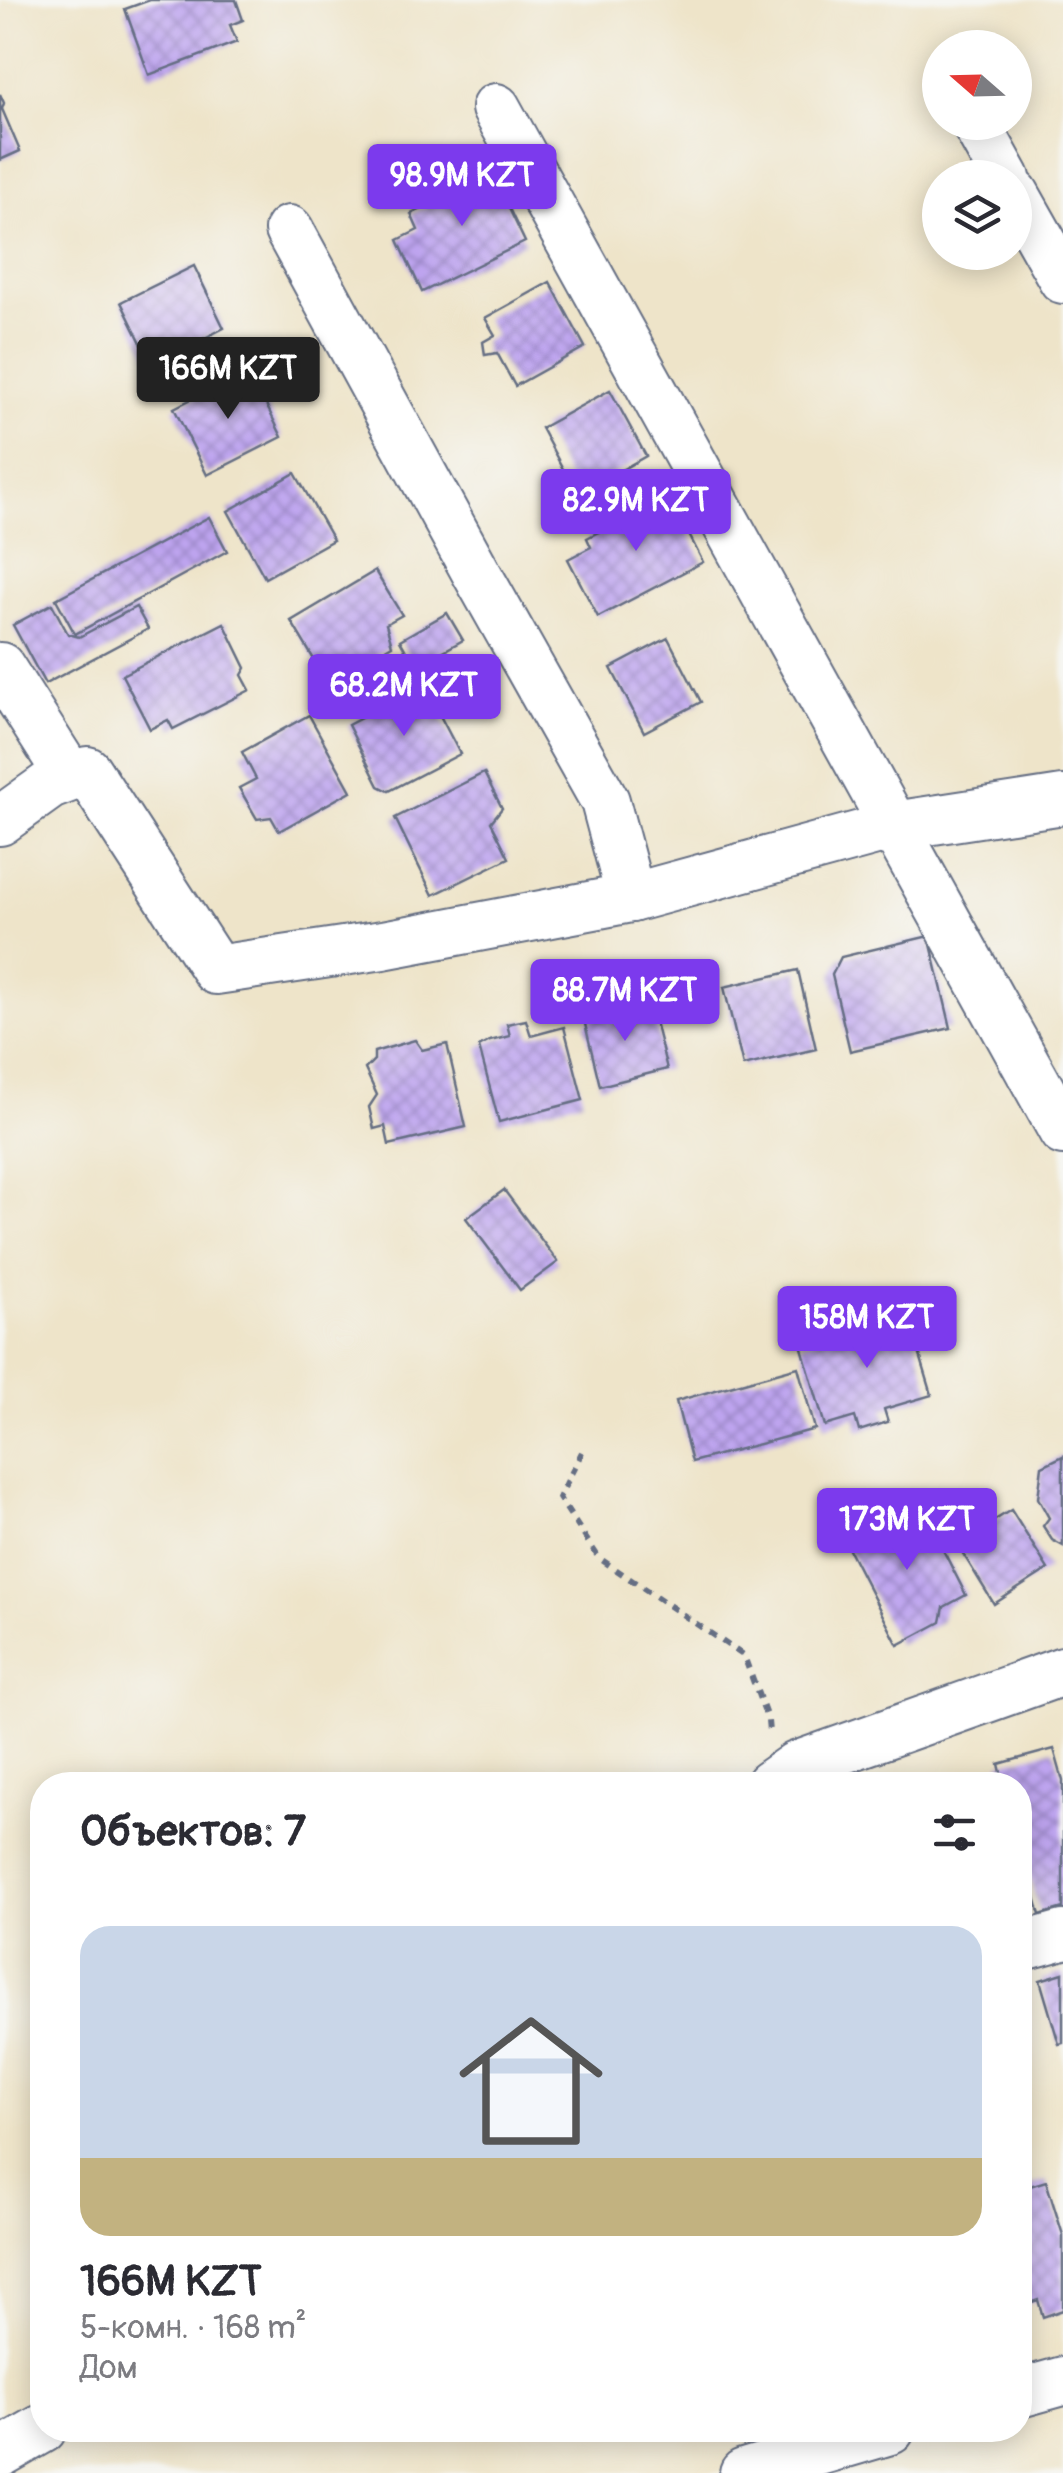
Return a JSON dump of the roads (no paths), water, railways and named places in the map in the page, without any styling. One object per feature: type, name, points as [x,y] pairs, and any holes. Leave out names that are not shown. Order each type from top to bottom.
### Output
[{"type":"street","points":[[496,108],[1063,1131]]},
{"type":"street","points":[[1032,224],[1063,279]]},
{"type":"street","points":[[289,230],[605,801],[631,898]]},
{"type":"street","points":[[0,667],[70,777]]},
{"type":"street","points":[[0,821],[50,785],[87,771],[216,970],[383,945],[631,898],[894,826],[1063,800]]},
{"type":"street","points":[[788,1772],[1063,1671]]},
{"type":"street","points":[[1032,1944],[1063,1935]]},
{"type":"street","points":[[1032,2390],[1063,2381]]},
{"type":"street","points":[[0,2453],[30,2435]]},
{"type":"street","points":[[744,2473],[849,2442]]}]
